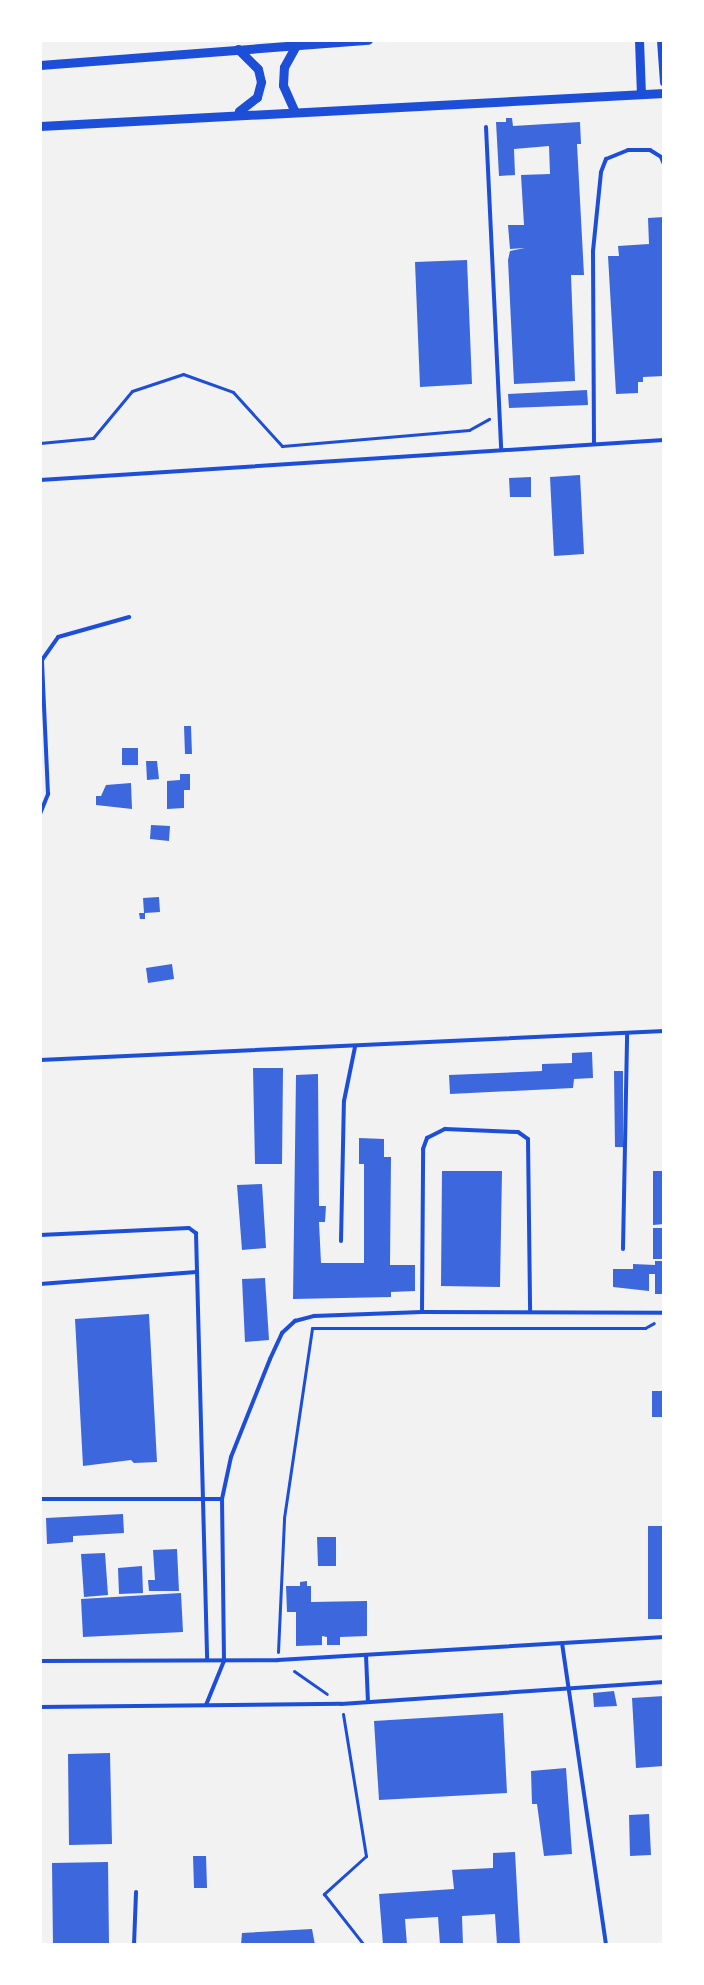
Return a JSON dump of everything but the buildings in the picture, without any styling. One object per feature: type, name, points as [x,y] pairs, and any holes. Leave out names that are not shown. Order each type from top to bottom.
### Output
[{"type":"street","points":[[40,65],[368,40]]},
{"type":"street","points":[[639,40],[641,94]]},
{"type":"street","points":[[661,40],[664,82]]},
{"type":"street","points":[[294,110],[283,85],[284,67],[297,44]]},
{"type":"street","points":[[236,113],[257,97],[261,82],[258,69],[238,48]]},
{"type":"street","points":[[40,126],[236,113],[664,93]]},
{"type":"lane","points":[[486,127],[501,449]]},
{"type":"lane","points":[[594,444],[593,251],[601,172],[606,159],[628,150],[650,150],[661,157],[664,164]]},
{"type":"lane","points":[[40,480],[664,440]]},
{"type":"lane","points":[[40,814],[48,794],[42,660],[58,637],[129,617]]},
{"type":"lane","points":[[40,1060],[664,1031]]},
{"type":"lane","points":[[623,1249],[627,1033]]},
{"type":"lane","points":[[341,1241],[344,1101],[355,1047]]},
{"type":"lane","points":[[422,1312],[423,1149],[427,1138],[445,1129],[518,1132],[528,1139],[530,1311]]},
{"type":"lane","points":[[40,1235],[189,1228],[196,1233],[207,1661]]},
{"type":"lane","points":[[40,1284],[197,1272]]},
{"type":"lane","points":[[206,1705],[224,1661],[222,1499],[231,1457],[282,1333],[295,1321],[314,1316],[422,1312],[664,1315]]},
{"type":"lane","points":[[40,1499],[222,1499]]},
{"type":"lane","points":[[40,1661],[278,1660],[664,1637]]},
{"type":"lane","points":[[562,1643],[606,1945]]},
{"type":"lane","points":[[366,1655],[368,1702]]},
{"type":"lane","points":[[40,1707],[341,1704],[664,1682]]},
{"type":"lane","points":[[134,1945],[136,1892]]},
{"type":"path","points":[[40,443],[93,438],[132,391],[183,374],[233,392],[282,446],[469,430],[499,414]]},
{"type":"path","points":[[364,1945],[324,1894],[366,1856],[341,1704],[278,1660],[284,1518],[312,1328],[645,1328],[664,1315]]}]
